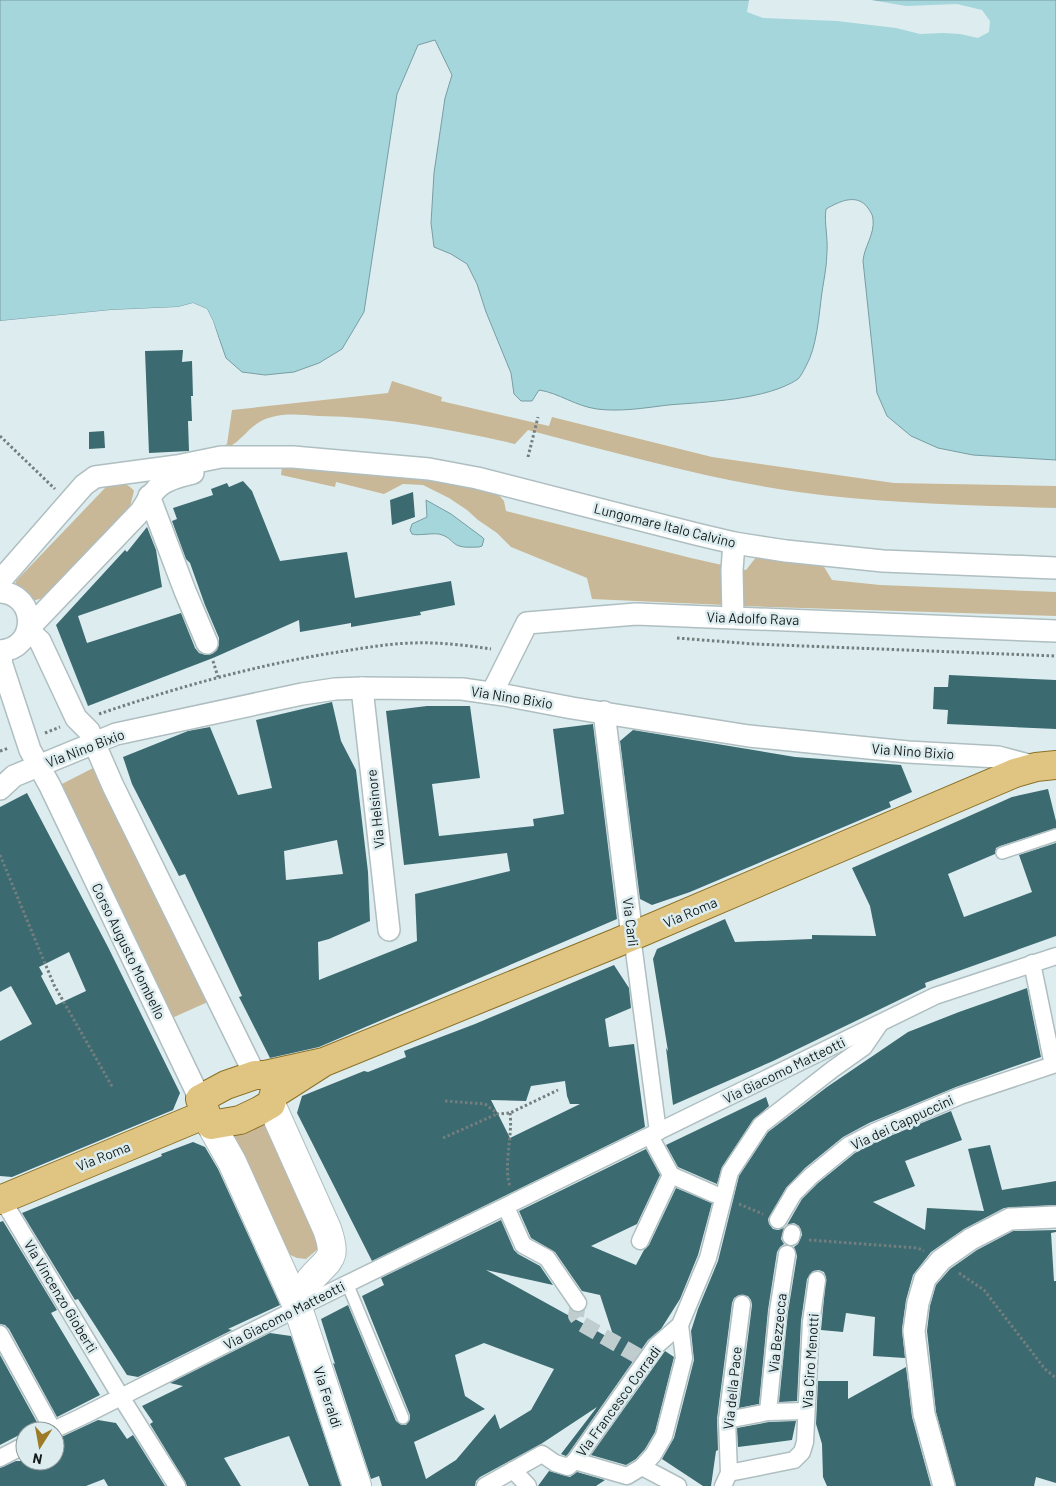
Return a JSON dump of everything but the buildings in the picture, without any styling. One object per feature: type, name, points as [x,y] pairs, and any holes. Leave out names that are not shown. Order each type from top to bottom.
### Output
[{"type":"main road","name":"Via Roma","points":[[1,1198],[206,1113],[226,1085],[267,1087],[632,936],[1015,773],[1046,766]]},
{"type":"main road","name":"Via Roma","points":[[206,1113],[240,1120],[249,1117],[267,1087]]},
{"type":"main road","points":[[267,1087],[328,1229],[333,1246],[331,1257],[311,1280],[298,1308]]},
{"type":"main road","name":"Corso Augusto Mombello","points":[[206,1113],[232,1162],[298,1308]]},
{"type":"main road","points":[[271,1247],[283,1258],[298,1264],[311,1264],[324,1258],[333,1246]]},
{"type":"main road","name":"Via Feraldi","points":[[298,1308],[357,1486]]},
{"type":"street","name":"Lungomare Italo Calvino","points":[[222,462],[277,457],[429,468],[477,478],[734,543],[786,551],[883,561],[1056,568]]},
{"type":"street","points":[[0,581],[84,485],[95,476],[222,462]]},
{"type":"street","points":[[0,650],[14,647],[21,642],[29,629],[145,504],[152,491],[175,477],[222,462]]},
{"type":"street","points":[[128,471],[140,482],[143,488],[145,504],[207,643]]},
{"type":"street","points":[[733,617],[732,570],[734,543]]},
{"type":"street","points":[[0,592],[12,595],[20,600],[25,607],[29,616],[29,629],[40,641],[78,721],[89,731],[267,1087]]},
{"type":"street","name":"Via Adolfo Rava","points":[[492,693],[527,623],[636,614],[1056,631]]},
{"type":"street","name":"Corso Augusto Mombello","points":[[0,650],[2,665],[27,741],[206,1113]]},
{"type":"street","name":"Via Nino Bixio","points":[[0,789],[14,776],[116,734],[302,694],[335,689],[362,688],[462,689],[749,736],[908,752],[998,756],[1046,766]]},
{"type":"street","name":"Via Helsinore","points":[[362,688],[389,930]]},
{"type":"street","name":"Via Carli","points":[[604,712],[654,1134]]},
{"type":"street","name":"Via Giacomo Matteotti","points":[[65,1424],[347,1283],[936,996],[1056,956]]},
{"type":"street","name":"Via dei Cappuccini","points":[[778,1220],[794,1193],[811,1176],[849,1146],[874,1132],[960,1096],[1053,1065],[1032,963]]},
{"type":"street","name":"Via Francesco Corradi","points":[[514,1470],[542,1454],[554,1463],[568,1467],[575,1461],[656,1346],[680,1325],[698,1294],[730,1172],[761,1125],[864,1047],[880,1023]]},
{"type":"street","points":[[654,1134],[671,1175],[723,1198]]},
{"type":"street","points":[[640,1241],[671,1175]]},
{"type":"street","name":"Via Vincenzo Gioberti","points":[[1,1198],[177,1486]]},
{"type":"street","points":[[512,1204],[523,1245],[547,1258],[578,1303]]},
{"type":"street","points":[[944,1486],[924,1414],[914,1331],[918,1303],[925,1279],[941,1260],[971,1239],[1010,1219],[1056,1217]]},
{"type":"street","name":"Via Bezzecca","points":[[768,1412],[778,1311],[787,1254]]},
{"type":"street","name":"Via Ciro Menotti","points":[[726,1480],[794,1460],[802,1452],[805,1442],[811,1322],[818,1280]]},
{"type":"street","name":"Via della Pace","points":[[726,1480],[727,1420],[742,1304]]},
{"type":"street","points":[[575,1461],[627,1476],[642,1467],[654,1455],[664,1436],[684,1358],[680,1325]]},
{"type":"street","points":[[0,1334],[47,1421]]},
{"type":"street","points":[[727,1420],[768,1412],[806,1411]]},
{"type":"street","points":[[0,1458],[15,1450]]},
{"type":"street","points":[[642,1467],[678,1486]]},
{"type":"street","points":[[485,1486],[514,1470],[528,1486]]},
{"type":"lane","points":[[1002,853],[1056,835]]},
{"type":"lane","points":[[347,1283],[403,1418]]},
{"type":"path","points":[[528,457],[538,417]]},
{"type":"path","points":[[0,436],[52,486],[71,501]]},
{"type":"path","points":[[670,638],[754,644],[1056,656]]},
{"type":"path","points":[[27,741],[148,697],[218,677],[296,659],[372,646],[401,644],[447,644],[513,652]]},
{"type":"path","points":[[215,666],[218,677]]},
{"type":"path","points":[[0,855],[54,986],[113,1088]]},
{"type":"path","points":[[443,1138],[498,1114],[510,1113],[558,1090]]},
{"type":"path","points":[[445,1101],[485,1104],[498,1114]]},
{"type":"path","points":[[510,1113],[512,1127],[507,1176],[512,1204]]},
{"type":"path","points":[[723,1198],[778,1220]]},
{"type":"path","points":[[792,1235],[806,1240],[918,1248],[941,1260],[984,1290],[1045,1369],[1056,1378]]},
{"type":"shaded area","points":[[392,381],[442,397],[441,401],[549,426],[552,417],[712,457],[894,483],[1056,486],[1056,508],[895,502],[798,492],[696,473],[528,430],[515,444],[466,433],[393,421],[343,417],[283,415],[272,417],[259,422],[229,447],[214,451],[227,444],[232,410],[388,393]]},
{"type":"shaded area","points":[[282,466],[426,477],[497,493],[504,501],[506,511],[722,565],[724,605],[592,599],[587,578],[511,547],[497,533],[467,510],[449,498],[423,485],[403,484],[384,494],[336,482],[335,487],[281,475]]},
{"type":"shaded area","points":[[115,483],[126,484],[134,491],[130,507],[67,576],[43,598],[32,601],[15,587],[16,581],[106,487]]},
{"type":"shaded area","points":[[757,556],[821,562],[832,580],[880,585],[1056,592],[1056,616],[740,606],[739,569],[746,570]]},
{"type":"shaded area","points":[[95,767],[210,1001],[172,1018],[58,786]]},
{"type":"shaded area","points":[[269,1119],[321,1236],[318,1249],[306,1259],[297,1258],[286,1253],[232,1137]]},
{"type":"water","points":[[0,0],[1056,0],[1056,460],[973,455],[938,448],[911,436],[887,416],[877,393],[863,261],[872,230],[873,218],[870,210],[864,203],[854,200],[843,201],[826,209],[826,261],[817,330],[810,358],[798,379],[770,392],[753,396],[632,409],[597,409],[539,390],[532,401],[521,401],[514,394],[511,373],[486,312],[477,284],[467,264],[451,254],[434,247],[431,223],[434,173],[445,98],[452,75],[435,40],[418,45],[397,94],[364,312],[342,349],[319,363],[294,372],[265,375],[242,372],[226,358],[207,309],[193,303],[178,307],[111,310],[0,321]]},
{"type":"water","points":[[426,500],[451,514],[482,537],[484,539],[482,546],[459,546],[439,534],[412,534],[410,530],[412,524],[427,517]]},
{"type":"pier","points":[[749,0],[871,0],[906,6],[957,4],[982,10],[990,21],[989,32],[978,38],[960,34],[920,34],[896,28],[837,21],[763,18],[747,12]]},
{"type":"pier","points":[[193,303],[207,309],[213,321],[226,362],[205,311],[193,306],[179,309],[111,312],[0,324],[0,321],[111,310],[178,307]]},
{"type":"tunnel","points":[[578,1303],[576,1316],[582,1324],[645,1360]]}]
